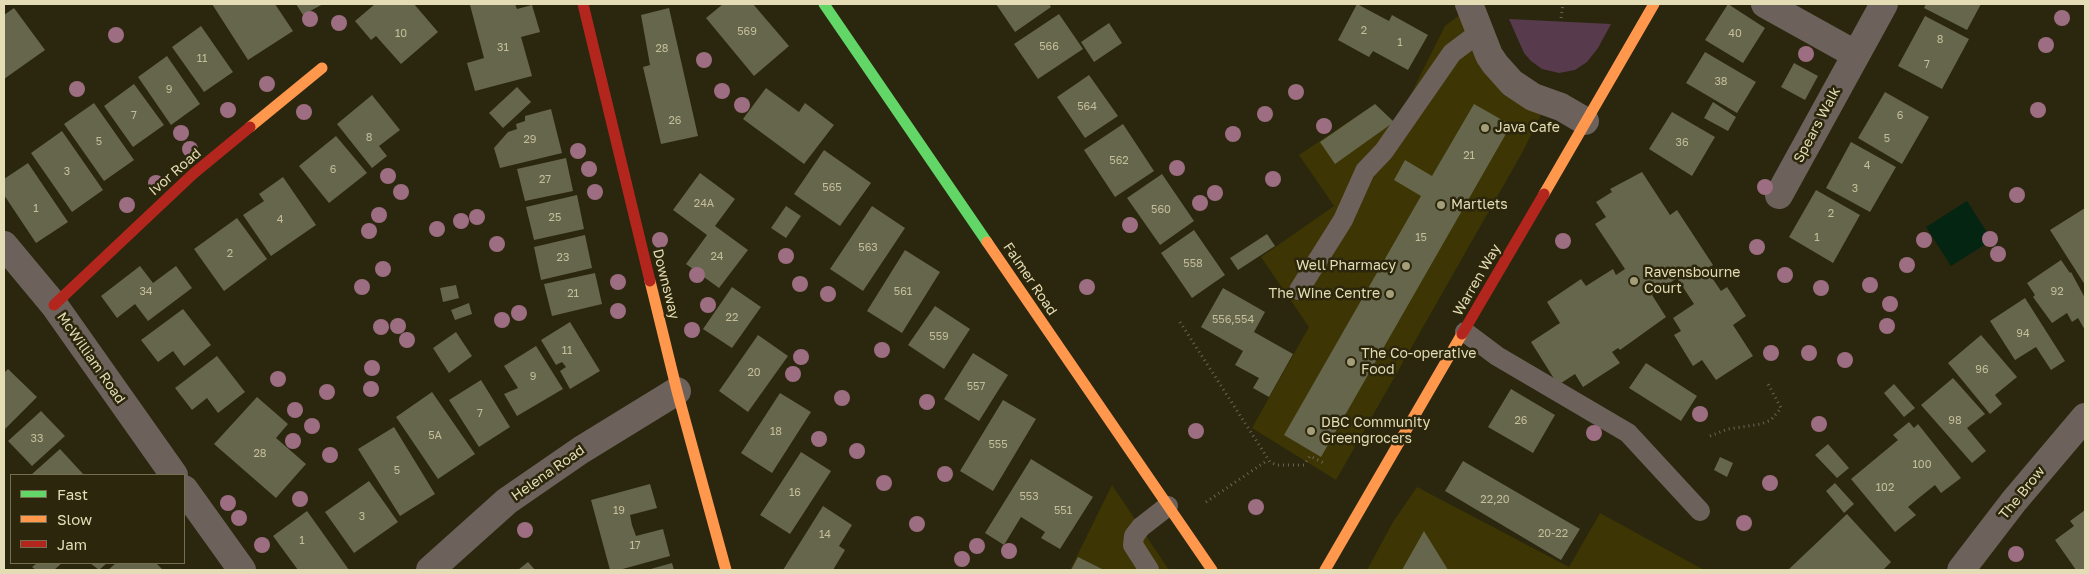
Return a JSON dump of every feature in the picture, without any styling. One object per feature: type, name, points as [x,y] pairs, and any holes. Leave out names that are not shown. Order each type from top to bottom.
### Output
[{"type":"street","name":"Downsway","points":[[583,4],[677,391],[726,570]]},
{"type":"street","name":"Falmer Road","points":[[824,4],[1212,570]]},
{"type":"street","points":[[1469,4],[1484,44],[1495,64],[1512,83],[1533,97],[1561,107],[1585,121]]},
{"type":"street","name":"Warren Way","points":[[1325,570],[1654,4]]},
{"type":"street","points":[[1765,4],[1856,54]]},
{"type":"street","name":"Spears Walk","points":[[1779,195],[1884,4]]},
{"type":"street","name":"Ivor Road","points":[[54,305],[193,174],[322,68]]},
{"type":"street","name":"McWilliam Road","points":[[4,245],[54,305],[173,474]]},
{"type":"street","name":"Helena Road","points":[[430,570],[507,501],[581,450],[677,391]]},
{"type":"street","name":"The Brow","points":[[1961,570],[2014,501],[2085,417]]},
{"type":"street","points":[[185,489],[242,570]]},
{"type":"lane","points":[[1299,290],[1343,220],[1365,171],[1384,151],[1452,52],[1480,32]]},
{"type":"lane","points":[[1465,332],[1497,356],[1628,433],[1700,511]]},
{"type":"lane","points":[[1149,570],[1133,545],[1134,536],[1141,527],[1168,506]]},
{"type":"path","points":[[1561,18],[1563,4]]},
{"type":"path","points":[[1180,322],[1268,460],[1277,466],[1304,465],[1310,456],[1326,464]]},
{"type":"path","points":[[1710,436],[1771,420],[1782,408],[1767,382]]},
{"type":"path","points":[[1206,502],[1268,460]]},
{"type":"shaded area","points":[[1465,11],[1542,113],[1522,153],[1336,480],[1252,428],[1309,327],[1261,257],[1334,206],[1299,155],[1375,104],[1396,124],[1445,26]]},
{"type":"shaded area","points":[[1509,19],[1611,24],[1598,48],[1587,62],[1575,70],[1559,73],[1542,69],[1531,61],[1524,53]]},
{"type":"shaded area","points":[[1967,201],[1992,240],[1951,266],[1926,227]]},
{"type":"shaded area","points":[[1112,485],[1169,570],[1070,570]]},
{"type":"shaded area","points":[[1417,487],[1569,567],[1600,513],[1704,570],[1367,570],[1393,522]]},
{"type":"building","points":[[212,4],[275,4],[293,31],[248,60]]},
{"type":"building","points":[[296,4],[323,4],[303,15]]},
{"type":"building","points":[[375,4],[414,4],[438,32],[401,64],[376,36],[371,40],[355,21]]},
{"type":"building","points":[[515,4],[517,9],[532,5],[540,32],[521,37],[532,76],[475,91],[467,63],[484,58],[470,5]]},
{"type":"building","points":[[723,4],[753,4],[789,46],[754,76],[706,18]]},
{"type":"building","points":[[996,4],[1049,4],[1051,7],[1015,32]]},
{"type":"building","points":[[1357,4],[1389,21],[1392,15],[1428,35],[1408,70],[1373,51],[1369,57],[1338,40]]},
{"type":"building","points":[[1728,4],[1765,28],[1743,63],[1705,40]]},
{"type":"building","points":[[1926,4],[1981,4],[1967,30],[1924,8]]},
{"type":"building","points":[[14,8],[45,50],[4,79],[4,15]]},
{"type":"building","points":[[669,8],[698,136],[661,144],[643,67],[650,65],[641,15]]},
{"type":"building","points":[[1059,14],[1083,49],[1038,79],[1014,44]]},
{"type":"building","points":[[1925,16],[1969,39],[1942,89],[1898,66]]},
{"type":"building","points":[[1109,23],[1122,43],[1094,62],[1081,42]]},
{"type":"building","points":[[201,26],[233,72],[204,92],[172,47]]},
{"type":"building","points":[[1705,52],[1756,82],[1737,113],[1686,83]]},
{"type":"building","points":[[167,56],[200,104],[171,125],[138,77]]},
{"type":"building","points":[[1794,63],[1818,76],[1805,100],[1781,87]]},
{"type":"building","points":[[1089,75],[1118,116],[1085,138],[1057,97]]},
{"type":"building","points":[[134,84],[164,125],[133,147],[104,106]]},
{"type":"building","points":[[517,87],[531,102],[503,128],[489,113]]},
{"type":"building","points":[[766,88],[799,112],[805,103],[834,125],[804,164],[743,119]]},
{"type":"building","points":[[1885,92],[1929,117],[1902,164],[1858,138]]},
{"type":"building","points":[[372,95],[400,130],[379,146],[387,156],[372,168],[337,124]]},
{"type":"building","points":[[1713,102],[1736,117],[1728,131],[1704,118]]},
{"type":"building","points":[[94,103],[134,160],[104,181],[64,124]]},
{"type":"building","points":[[1375,104],[1394,122],[1335,164],[1320,142]]},
{"type":"building","points":[[1474,104],[1511,125],[1321,457],[1284,435],[1421,196],[1394,180],[1405,160],[1432,176]]},
{"type":"building","points":[[551,109],[562,153],[500,168],[494,148],[508,132],[517,129],[516,124],[525,121],[525,116]]},
{"type":"building","points":[[1672,112],[1715,137],[1692,176],[1649,149]]},
{"type":"building","points":[[1123,124],[1154,171],[1115,197],[1084,150]]},
{"type":"building","points":[[62,131],[103,190],[72,212],[31,153]]},
{"type":"building","points":[[336,136],[367,173],[329,203],[299,166]]},
{"type":"building","points":[[1851,142],[1896,167],[1870,212],[1826,188]]},
{"type":"building","points":[[824,150],[871,183],[840,226],[794,194]]},
{"type":"building","points":[[566,158],[573,191],[525,201],[517,169]]},
{"type":"building","points":[[28,163],[68,222],[36,243],[4,195],[4,179]]},
{"type":"building","name":"Ravensbourne Court","points":[[1642,172],[1670,215],[1677,210],[1713,265],[1706,269],[1721,291],[1727,287],[1746,316],[1733,325],[1753,356],[1716,380],[1702,360],[1693,366],[1674,335],[1681,331],[1673,318],[1694,304],[1677,278],[1652,295],[1666,317],[1620,350],[1618,348],[1612,352],[1620,363],[1583,387],[1575,374],[1558,385],[1531,342],[1560,323],[1547,302],[1581,279],[1586,286],[1613,269],[1616,275],[1625,269],[1595,224],[1606,217],[1596,202],[1612,192],[1610,189]]},
{"type":"building","points":[[700,173],[735,199],[715,226],[748,250],[719,288],[686,264],[707,235],[673,210]]},
{"type":"building","points":[[1162,174],[1194,221],[1160,245],[1127,198]]},
{"type":"building","points":[[283,177],[316,225],[271,256],[243,215],[264,201],[259,194]]},
{"type":"building","points":[[1816,190],[1860,215],[1833,263],[1789,237]]},
{"type":"building","points":[[577,195],[584,229],[534,240],[526,207]]},
{"type":"building","points":[[786,206],[801,216],[786,238],[771,228]]},
{"type":"building","points":[[872,206],[905,228],[863,291],[830,269]]},
{"type":"building","points":[[2085,208],[2085,285],[2050,230]]},
{"type":"building","points":[[237,218],[267,259],[224,291],[194,249]]},
{"type":"building","points":[[1194,230],[1225,275],[1192,298],[1161,253]]},
{"type":"building","points":[[1267,234],[1275,246],[1238,270],[1230,258]]},
{"type":"building","points":[[585,235],[592,268],[541,280],[534,247]]},
{"type":"building","points":[[905,250],[940,272],[902,333],[867,311]]},
{"type":"building","points":[[2061,260],[2071,272],[2085,298],[2085,330],[2078,318],[2072,322],[2067,313],[2052,323],[2033,297],[2035,295],[2027,283]]},
{"type":"building","points":[[140,266],[153,283],[176,266],[192,288],[148,321],[135,304],[117,318],[101,296]]},
{"type":"building","points":[[595,273],[602,304],[552,316],[544,284]]},
{"type":"building","points":[[456,285],[459,298],[443,302],[440,288]]},
{"type":"building","points":[[732,287],[761,307],[732,348],[703,329]]},
{"type":"building","points":[[1223,288],[1265,312],[1254,332],[1293,354],[1269,397],[1253,388],[1259,378],[1235,365],[1243,351],[1201,327]]},
{"type":"building","points":[[2025,298],[2065,361],[2051,370],[2036,347],[2015,360],[1990,321]]},
{"type":"building","points":[[469,303],[472,314],[455,320],[451,310]]},
{"type":"building","points":[[935,306],[970,329],[944,369],[908,345]]},
{"type":"building","points":[[183,309],[211,345],[184,366],[173,351],[158,362],[141,340]]},
{"type":"building","points":[[570,322],[600,371],[570,389],[560,371],[566,367],[562,362],[556,365],[541,340]]},
{"type":"building","points":[[456,332],[472,356],[449,373],[433,348]]},
{"type":"building","points":[[758,335],[788,356],[748,412],[719,391]]},
{"type":"building","points":[[1981,335],[2017,377],[1995,395],[2002,404],[1990,414],[1948,363]]},
{"type":"building","points":[[536,346],[563,389],[517,416],[504,394],[518,388],[504,366]]},
{"type":"building","points":[[973,353],[1008,375],[979,421],[944,399]]},
{"type":"building","points":[[217,356],[245,392],[218,413],[207,398],[192,410],[175,388]]},
{"type":"building","points":[[1646,363],[1697,396],[1681,421],[1629,388]]},
{"type":"building","points":[[8,369],[37,397],[4,430],[4,373]]},
{"type":"building","points":[[1953,378],[1985,414],[1967,428],[1986,451],[1972,463],[1921,405]]},
{"type":"building","points":[[481,380],[510,427],[479,447],[449,400]]},
{"type":"building","points":[[1894,384],[1915,408],[1904,417],[1884,393]]},
{"type":"building","points":[[1511,389],[1555,415],[1533,453],[1488,427]]},
{"type":"building","points":[[432,392],[475,454],[438,479],[396,417]]},
{"type":"building","points":[[780,393],[811,412],[772,473],[741,453]]},
{"type":"building","points":[[257,397],[288,424],[276,438],[306,464],[276,498],[214,444]]},
{"type":"building","points":[[1003,400],[1036,419],[993,491],[960,471]]},
{"type":"building","points":[[41,411],[65,436],[32,466],[8,441]]},
{"type":"building","points":[[1909,422],[1914,428],[1918,424],[1961,478],[1941,493],[1935,485],[1920,497],[1908,507],[1916,515],[1895,532],[1851,479],[1898,440],[1893,435]]},
{"type":"building","points":[[394,427],[435,494],[400,516],[358,449]]},
{"type":"building","points":[[1828,444],[1849,468],[1837,478],[1815,455]]},
{"type":"building","points":[[60,449],[83,474],[32,474]]},
{"type":"building","points":[[801,452],[831,471],[790,534],[760,515]]},
{"type":"building","points":[[1720,457],[1733,463],[1727,477],[1714,470]]},
{"type":"building","points":[[1031,459],[1093,497],[1060,549],[1041,538],[1045,532],[1021,517],[1004,545],[985,533]]},
{"type":"building","points":[[1463,461],[1580,529],[1561,560],[1445,491]]},
{"type":"building","points":[[369,481],[398,522],[354,553],[325,512]]},
{"type":"building","points":[[1835,483],[1854,504],[1844,513],[1826,491]]},
{"type":"building","points":[[650,484],[657,508],[630,515],[632,525],[636,536],[663,529],[670,556],[619,570],[610,570],[591,500]]},
{"type":"building","points":[[823,506],[852,525],[839,546],[845,550],[833,570],[783,570]]},
{"type":"building","points":[[2085,510],[2085,570],[2076,570],[2055,540],[2074,526],[2070,521]]},
{"type":"building","points":[[307,511],[349,570],[298,570],[273,536]]},
{"type":"building","points":[[1847,514],[1891,562],[1883,570],[1788,570]]},
{"type":"building","points":[[1424,531],[1448,570],[1402,570]]},
{"type":"building","points":[[1078,557],[1102,569],[1071,570]]},
{"type":"building","points":[[528,562],[535,570],[518,570]]},
{"type":"building","points":[[672,563],[674,570],[647,570]]},
{"type":"building","points":[[36,564],[61,564],[54,570],[36,570],[32,567]]},
{"type":"building","points":[[91,564],[106,564],[99,570]]},
{"type":"building","points":[[115,564],[157,564],[163,570],[108,570]]},
{"type":"traffic: fast","points":[[824,4],[987,242]]},
{"type":"traffic: slow","points":[[1544,194],[1654,4]]},
{"type":"traffic: slow","points":[[250,127],[322,68]]},
{"type":"traffic: slow","points":[[987,242],[1212,570]]},
{"type":"traffic: slow","points":[[650,281],[677,391],[726,570]]},
{"type":"traffic: slow","points":[[1325,570],[1462,334]]},
{"type":"traffic: jam","points":[[583,4],[650,281]]},
{"type":"traffic: jam","points":[[54,305],[193,174],[250,127]]},
{"type":"traffic: jam","points":[[1462,334],[1544,194]]},
{"type":"place","name":"Java Cafe","points":[[1485,128]]},
{"type":"place","name":"Martlets","points":[[1441,205]]},
{"type":"place","name":"Well Pharmacy","points":[[1406,266]]},
{"type":"place","name":"Ravensbourne Court","points":[[1634,281]]},
{"type":"place","name":"The Wine Centre","points":[[1390,294]]},
{"type":"place","name":"The Co-operative Food","points":[[1351,362]]},
{"type":"place","name":"DBC Community Greengrocers","points":[[1311,431]]}]
